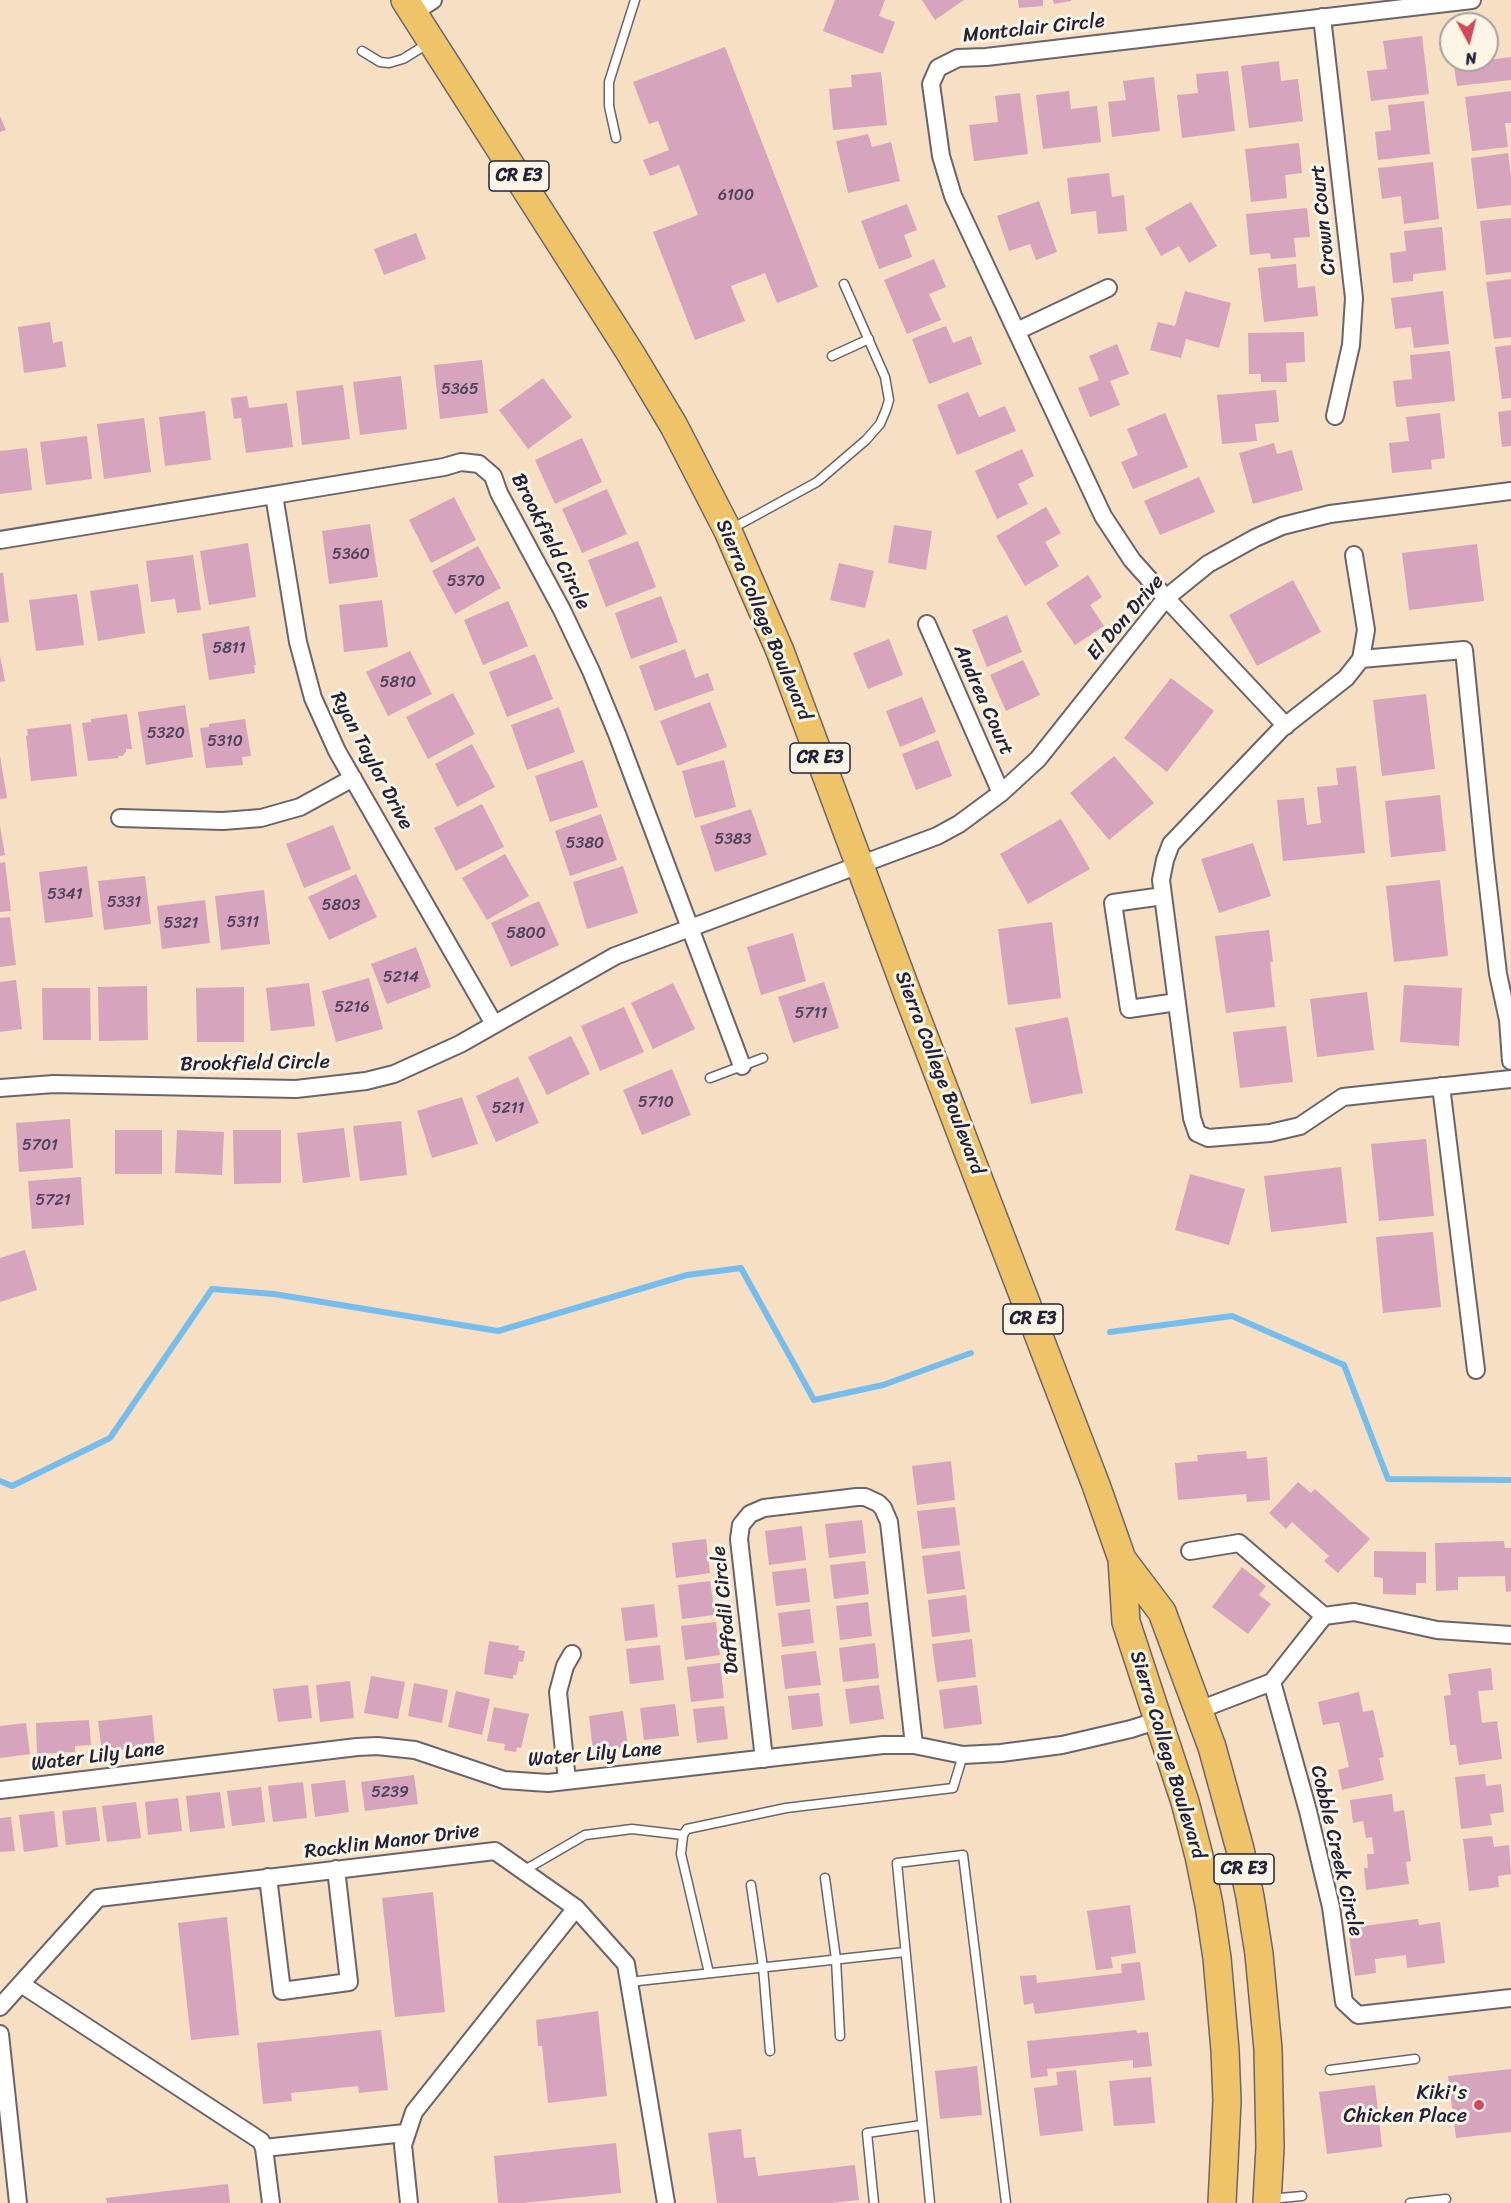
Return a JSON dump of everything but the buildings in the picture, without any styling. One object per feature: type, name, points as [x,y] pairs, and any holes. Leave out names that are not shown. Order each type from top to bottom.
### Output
[{"type":"main road","name":"Sierra College Boulevard","points":[[417,4],[432,41],[625,343],[674,426],[728,531],[780,651],[1096,1485],[1122,1559],[1126,1622],[1159,1720],[1199,1856],[1217,1958],[1223,2011],[1227,2101],[1222,2203]]},
{"type":"main road","name":"Sierra College Boulevard","points":[[1122,1559],[1162,1612],[1212,1747],[1240,1849],[1259,1954],[1266,2018],[1270,2099],[1267,2201]]},
{"type":"street","name":"Montclair Circle","points":[[1286,726],[1132,560],[1103,516],[962,218],[946,176],[931,84],[938,68],[958,58],[986,57],[1472,0]]},
{"type":"street","name":"Crown Court","points":[[1323,17],[1354,298],[1352,345],[1335,416]]},
{"type":"street","points":[[1017,331],[1108,288]]},
{"type":"street","name":"Brookfield Circle","points":[[0,540],[461,462],[479,464],[492,476],[557,600],[591,671],[690,928]]},
{"type":"street","name":"El Don Drive","points":[[860,864],[937,836],[959,824],[1020,777],[1054,740],[1166,598],[1208,564],[1255,538],[1282,526],[1306,519],[1360,509],[1511,490]]},
{"type":"street","name":"Ryan Taylor Drive","points":[[274,495],[304,670],[324,726],[494,1024]]},
{"type":"street","points":[[1354,555],[1366,630],[1361,659],[1347,678],[1286,726],[1171,844],[1161,880],[1192,1118],[1197,1133],[1208,1138],[1270,1132],[1300,1126],[1343,1097],[1511,1079]]},
{"type":"street","name":"Andrea Court","points":[[927,624],[1001,793]]},
{"type":"street","points":[[1361,659],[1464,650],[1498,974],[1508,1020],[1511,1061]]},
{"type":"street","points":[[120,818],[223,821],[261,818],[300,807],[353,778]]},
{"type":"street","name":"Brookfield Circle","points":[[0,1088],[54,1084],[296,1089],[366,1081],[394,1074],[441,1053],[615,956],[860,864]]},
{"type":"street","points":[[1163,896],[1113,903],[1129,1009],[1177,1002]]},
{"type":"street","points":[[690,928],[742,1066]]},
{"type":"street","points":[[1441,1086],[1476,1370]]},
{"type":"street","name":"Daffodil Circle","points":[[764,1759],[739,1539],[741,1525],[750,1514],[764,1508],[857,1497],[865,1497],[878,1503],[883,1508],[889,1522],[914,1745]]},
{"type":"street","points":[[1190,1551],[1239,1544],[1324,1616]]},
{"type":"street","points":[[1199,1710],[1272,1682],[1324,1616],[1354,1612],[1437,1630],[1511,1635]]},
{"type":"street","points":[[567,1782],[558,1692],[565,1666],[572,1654]]},
{"type":"street","name":"Cobble Creek Circle","points":[[1272,1682],[1308,1811],[1331,1906],[1344,2002],[1358,2015],[1511,1998]]},
{"type":"street","name":"Water Lily Lane","points":[[0,1790],[376,1746],[415,1750],[504,1780],[535,1783],[567,1782],[883,1745],[914,1745],[963,1755],[1000,1753],[1062,1745],[1121,1732],[1159,1720]]},
{"type":"street","name":"Rocklin Manor Drive","points":[[0,2007],[98,1898],[495,1851],[576,1908],[626,1964],[666,2203]]},
{"type":"street","points":[[268,1878],[282,1991],[349,1983],[336,1869]]},
{"type":"street","points":[[409,2203],[403,2145],[405,2133],[414,2112],[576,1908]]},
{"type":"street","points":[[21,1984],[261,2141],[264,2148],[271,2203]]},
{"type":"street","points":[[0,2034],[18,2203]]},
{"type":"street","points":[[264,2148],[405,2133]]},
{"type":"lane","points":[[616,138],[609,106],[609,82],[635,0]]},
{"type":"lane","points":[[362,51],[380,62],[396,62],[432,41]]},
{"type":"lane","points":[[728,531],[817,482],[851,455],[880,424],[889,400],[888,389],[869,339],[844,284]]},
{"type":"lane","points":[[832,356],[869,339]]},
{"type":"lane","points":[[710,1078],[763,1058]]},
{"type":"lane","points":[[709,1973],[681,1854],[683,1835],[687,1829],[786,1808],[953,1788],[963,1755]]},
{"type":"lane","points":[[523,1871],[585,1835],[632,1829],[683,1835]]},
{"type":"lane","points":[[930,2203],[897,1863],[963,1855],[1006,2203]]},
{"type":"lane","points":[[825,1878],[836,1959],[840,2036]]},
{"type":"lane","points":[[751,1885],[763,1968],[770,2051]]},
{"type":"lane","points":[[629,1982],[905,1952]]},
{"type":"lane","points":[[1330,2070],[1415,2059]]},
{"type":"lane","points":[[874,2203],[867,2133],[922,2124]]},
{"type":"lane","points":[[1267,2201],[1302,2196]]},
{"type":"lane","points":[[1410,2203],[1446,2199]]},
{"type":"waterway","points":[[0,1481],[12,1486],[110,1438],[212,1289],[274,1294],[498,1331],[687,1275],[741,1268],[814,1400],[883,1385],[971,1353]]},
{"type":"waterway","points":[[1110,1332],[1232,1316],[1344,1365],[1388,1479],[1511,1480]]},
{"type":"place","name":"Kiki's Chicken Place","points":[[1479,2105]]}]
